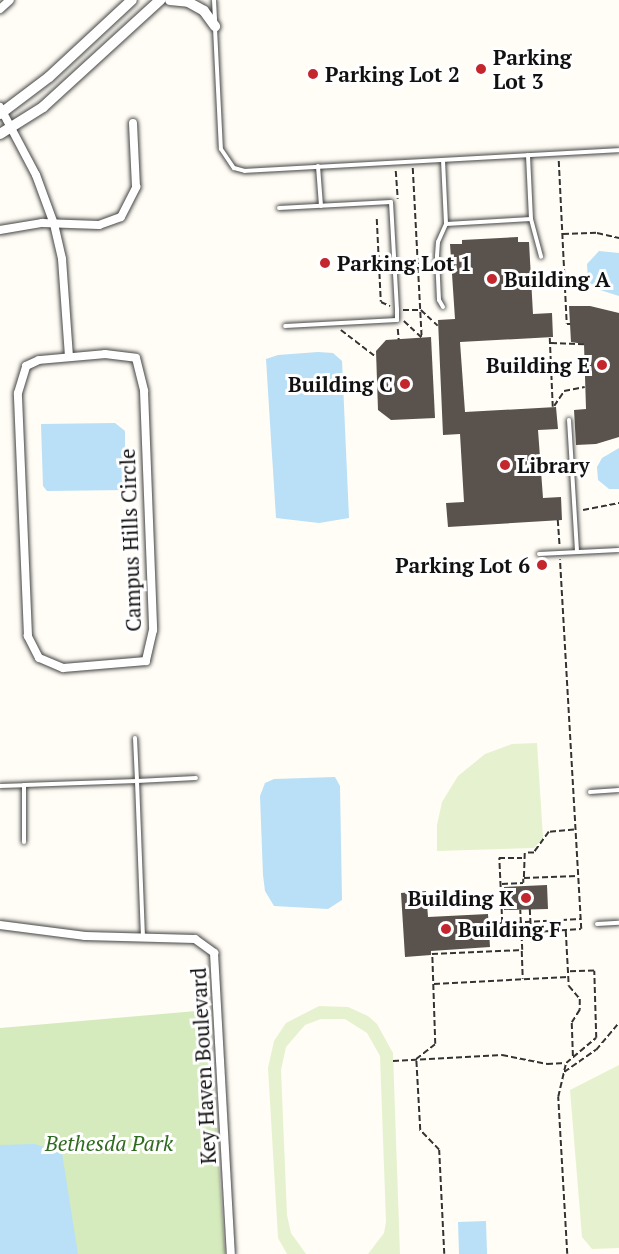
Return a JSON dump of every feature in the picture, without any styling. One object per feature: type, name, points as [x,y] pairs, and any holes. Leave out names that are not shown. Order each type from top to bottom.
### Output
[{"type":"street","points":[[0,9],[10,0]]},
{"type":"street","points":[[69,356],[62,259],[54,224],[12,128],[1,111],[49,77],[132,0]]},
{"type":"street","points":[[0,134],[43,107],[160,0]]},
{"type":"street","points":[[170,0],[196,6],[215,26]]},
{"type":"street","points":[[0,230],[54,224],[112,223],[128,208],[136,187],[133,123]]},
{"type":"street","name":"Campus Hills Circle","points":[[105,354],[136,358],[140,375],[153,630],[146,661],[114,666],[56,667],[39,658],[28,636],[18,393],[26,366],[39,360],[69,356],[105,354]]},
{"type":"street","name":"Key Haven Boulevard","points":[[0,924],[85,936],[195,939],[214,953],[231,1254]]},
{"type":"lane","points":[[214,0],[225,159],[245,171],[619,150]]},
{"type":"lane","points":[[528,155],[531,219],[541,256]]},
{"type":"lane","points":[[443,160],[446,224],[438,242],[437,256],[443,307]]},
{"type":"lane","points":[[318,166],[321,206]]},
{"type":"lane","points":[[279,208],[391,202],[397,320],[285,326]]},
{"type":"lane","points":[[446,224],[531,219]]},
{"type":"lane","points":[[569,420],[577,552]]},
{"type":"lane","points":[[539,554],[619,550]]},
{"type":"lane","points":[[135,738],[143,938]]},
{"type":"lane","points":[[0,786],[196,778]]},
{"type":"lane","points":[[24,785],[24,842]]},
{"type":"lane","points":[[590,792],[619,790]]},
{"type":"lane","points":[[597,924],[619,923]]},
{"type":"path","points":[[559,160],[567,324],[570,324]]},
{"type":"path","points":[[413,168],[422,338]]},
{"type":"path","points":[[563,234],[597,233],[619,238]]},
{"type":"path","points":[[397,320],[399,340]]},
{"type":"path","points":[[332,323],[376,357]]},
{"type":"path","points":[[550,338],[553,407],[564,391],[585,387]]},
{"type":"path","points":[[550,343],[584,344]]},
{"type":"path","points":[[574,513],[619,503]]},
{"type":"path","points":[[489,934],[581,929],[558,520]]},
{"type":"path","points":[[500,884],[523,883],[525,853],[534,853],[549,831],[575,830]]},
{"type":"path","points":[[502,923],[499,858],[523,858]]},
{"type":"path","points":[[524,878],[578,876]]},
{"type":"path","points":[[530,909],[531,932]]},
{"type":"path","points":[[520,910],[523,980]]},
{"type":"path","points":[[489,924],[580,919]]},
{"type":"path","points":[[566,930],[569,986],[580,999],[580,1010],[572,1023],[573,1057]]},
{"type":"path","points":[[416,1059],[435,1044],[432,954],[522,950]]},
{"type":"path","points":[[567,1254],[558,1097],[566,1063],[596,1038],[594,971],[569,972]]},
{"type":"path","points":[[433,985],[568,977]]},
{"type":"path","points":[[563,1072],[596,1050],[619,1023]]},
{"type":"path","points":[[393,1061],[502,1055],[547,1064],[566,1063]]},
{"type":"path","points":[[416,1059],[420,1130],[439,1150],[444,1254]]},
{"type":"green space","points":[[537,743],[543,838],[534,848],[437,851],[437,825],[442,802],[458,776],[485,754],[512,744]]},
{"type":"green space","points":[[319,1006],[348,1007],[368,1016],[377,1024],[393,1053],[400,1254],[368,1254],[384,1233],[386,1222],[380,1056],[367,1033],[345,1019],[321,1019],[305,1025],[286,1047],[281,1070],[287,1215],[291,1233],[306,1254],[287,1254],[278,1238],[268,1068],[274,1041],[286,1023]]},
{"type":"green space","name":"Bethesda Park","points":[[208,1010],[225,1254],[0,1254],[0,1028]]},
{"type":"green space","points":[[619,1065],[619,1248],[592,1249],[582,1237],[570,1090]]},
{"type":"water","points":[[599,251],[619,253],[619,296],[597,289],[588,281],[587,264]]},
{"type":"water","points":[[333,353],[342,361],[349,518],[319,523],[276,518],[266,359],[278,355]]},
{"type":"water","points":[[115,423],[125,431],[125,490],[47,491],[43,486],[41,424]]},
{"type":"water","points":[[619,448],[619,489],[609,489],[598,480],[597,467],[602,458]]},
{"type":"water","points":[[335,777],[340,786],[342,900],[328,909],[274,906],[265,891],[263,875],[260,796],[265,783],[274,779]]},
{"type":"water","points":[[35,1144],[62,1153],[78,1254],[0,1254],[0,1145]]},
{"type":"water","points":[[486,1221],[487,1254],[459,1254],[458,1222]]},
{"type":"building","points":[[518,237],[518,242],[529,242],[533,314],[552,313],[553,337],[460,342],[465,412],[556,407],[558,429],[538,430],[543,498],[561,497],[562,520],[448,527],[446,503],[464,502],[460,434],[443,435],[438,320],[455,319],[450,244],[462,244],[462,240]]},
{"type":"building","name":"Building E","points":[[569,306],[590,306],[619,313],[619,437],[596,444],[576,445],[574,410],[586,409],[584,344],[571,342]]},
{"type":"building","name":"Building C","points":[[431,337],[435,418],[391,420],[378,410],[376,351],[386,340]]},
{"type":"building","name":"Building K","points":[[547,885],[548,909],[504,910],[504,887]]},
{"type":"building","name":"Building F","points":[[426,891],[428,917],[488,914],[490,947],[431,951],[431,955],[405,957],[401,893]]},
{"type":"place","name":"Parking Lot 3","points":[[481,69]]},
{"type":"place","name":"Parking Lot 2","points":[[313,74]]},
{"type":"place","name":"Parking Lot 1","points":[[325,263]]},
{"type":"place","name":"Building A","points":[[492,279]]},
{"type":"place","name":"Building E","points":[[602,365]]},
{"type":"place","name":"Building C","points":[[405,384]]},
{"type":"place","name":"Library","points":[[505,465]]},
{"type":"place","name":"Parking Lot 6","points":[[542,565]]},
{"type":"place","name":"Building K","points":[[526,898]]},
{"type":"place","name":"Building F","points":[[446,929]]}]
